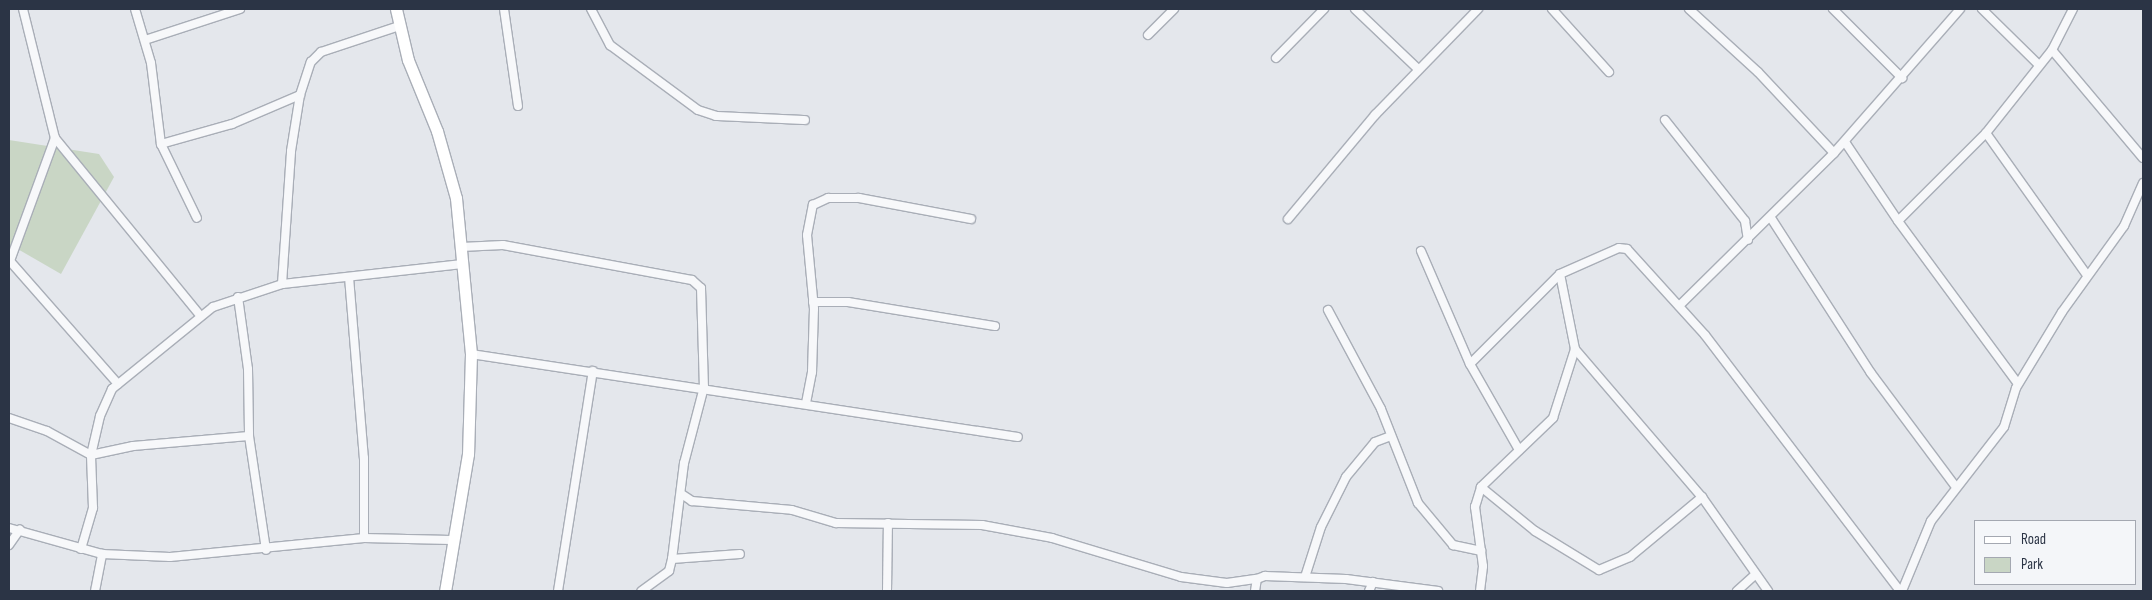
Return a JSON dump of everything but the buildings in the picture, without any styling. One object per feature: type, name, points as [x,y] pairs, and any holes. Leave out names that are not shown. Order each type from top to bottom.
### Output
[{"type":"street","points":[[23,9],[55,138],[199,314]]},
{"type":"street","points":[[135,9],[145,40],[161,144],[197,218]]},
{"type":"street","points":[[145,40],[240,9]]},
{"type":"street","points":[[396,9],[399,26],[446,158],[461,246],[471,354],[468,454],[452,540],[445,591]]},
{"type":"street","points":[[504,9],[518,106]]},
{"type":"street","points":[[591,9],[610,45],[698,110],[716,116],[805,120]]},
{"type":"street","points":[[1148,35],[1174,9]]},
{"type":"street","points":[[1276,58],[1324,9]]},
{"type":"street","points":[[1356,9],[1418,69]]},
{"type":"street","points":[[1288,219],[1418,69],[1478,9]]},
{"type":"street","points":[[1552,9],[1609,72]]},
{"type":"street","points":[[1689,9],[1765,79],[1834,154]]},
{"type":"street","points":[[1833,9],[1902,78]]},
{"type":"street","points":[[1679,306],[1771,218],[1834,154],[1960,9]]},
{"type":"street","points":[[1982,9],[2039,65]]},
{"type":"street","points":[[1898,221],[1986,133],[2052,50],[2073,9]]},
{"type":"street","points":[[282,284],[290,160],[300,95],[311,62],[322,52],[399,26]]},
{"type":"street","points":[[2052,50],[2143,158]]},
{"type":"street","points":[[161,144],[232,124],[300,95]]},
{"type":"street","points":[[1665,120],[1745,221],[1760,228]]},
{"type":"street","points":[[1986,133],[2087,275]]},
{"type":"street","points":[[55,138],[10,261],[118,384]]},
{"type":"street","points":[[1845,142],[1898,221],[2018,384]]},
{"type":"street","points":[[1470,364],[1560,274],[1622,248],[1679,306],[1901,591],[1931,521],[2004,427],[2018,384],[2087,275],[2124,226],[2143,183]]},
{"type":"street","points":[[806,403],[812,372],[813,302],[806,235],[808,213],[818,201],[859,198],[972,219]]},
{"type":"street","points":[[1771,218],[1871,373],[1956,487]]},
{"type":"street","points":[[1745,221],[1748,240]]},
{"type":"street","points":[[461,246],[503,245],[692,280],[701,288],[704,387],[684,463],[683,495],[672,560],[669,571],[641,591]]},
{"type":"street","points":[[1421,251],[1470,364],[1519,450]]},
{"type":"street","points":[[82,549],[92,508],[91,455],[105,400],[118,384],[199,314],[238,297],[282,284],[463,264]]},
{"type":"street","points":[[1480,591],[1482,550],[1475,507],[1481,487],[1559,409],[1575,349],[1560,274]]},
{"type":"street","points":[[349,277],[363,449],[364,538]]},
{"type":"street","points":[[238,297],[248,369],[249,436],[266,550]]},
{"type":"street","points":[[813,302],[848,302],[995,326]]},
{"type":"street","points":[[1328,310],[1392,436],[1407,479],[1430,520],[1453,545],[1482,550]]},
{"type":"street","points":[[1575,349],[1702,497],[1768,591]]},
{"type":"street","points":[[471,354],[704,387],[1018,437]]},
{"type":"street","points":[[558,591],[593,371]]},
{"type":"street","points":[[9,418],[47,431],[91,455],[133,446],[249,436]]},
{"type":"street","points":[[1305,577],[1321,527],[1346,477],[1375,442],[1392,436]]},
{"type":"street","points":[[1481,487],[1535,531],[1599,570],[1630,557],[1702,497]]},
{"type":"street","points":[[683,495],[692,501],[803,512],[836,523],[888,523],[1010,529],[1181,577],[1227,583],[1256,579],[1305,577],[1373,582],[1438,591]]},
{"type":"street","points":[[887,591],[888,523]]},
{"type":"street","points":[[9,528],[20,529],[102,554],[170,557],[266,550],[364,538],[452,540]]},
{"type":"street","points":[[9,545],[20,529]]},
{"type":"street","points":[[95,591],[102,554]]},
{"type":"street","points":[[672,560],[740,554]]},
{"type":"street","points":[[1737,591],[1756,574]]},
{"type":"street","points":[[1255,591],[1256,579]]},
{"type":"street","points":[[1369,591],[1373,582]]},
{"type":"green space","points":[[9,140],[99,154],[114,177],[61,274],[9,244]]}]
